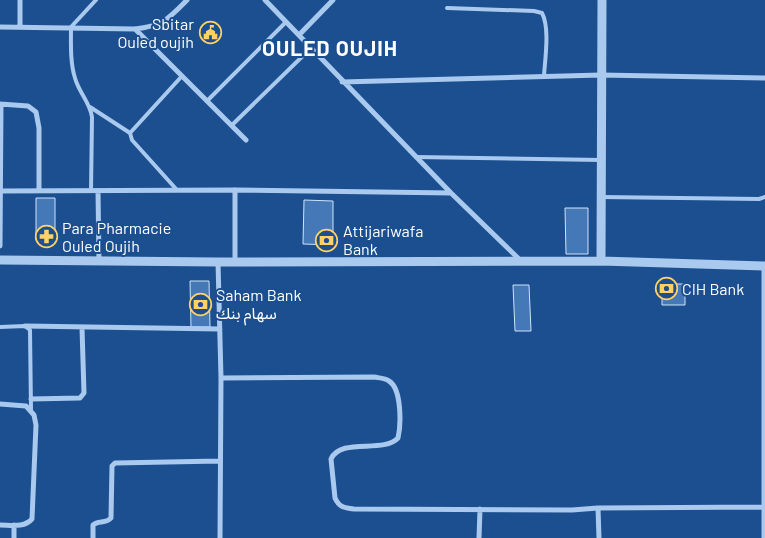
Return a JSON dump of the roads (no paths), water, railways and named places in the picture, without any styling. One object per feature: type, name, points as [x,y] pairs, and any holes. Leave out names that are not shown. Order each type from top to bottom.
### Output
[{"type":"street","points":[[20,0],[20,27]]},
{"type":"street","points":[[0,27],[135,29],[152,27],[164,21],[187,0]]},
{"type":"street","points":[[265,0],[342,82],[521,262]]},
{"type":"street","points":[[299,35],[333,0]]},
{"type":"street","points":[[601,261],[602,0]]},
{"type":"street","points":[[135,29],[246,140]]},
{"type":"street","points":[[342,82],[601,75],[765,78]]},
{"type":"street","points":[[0,246],[0,104],[28,106],[36,112],[39,128],[39,190]]},
{"type":"street","points":[[0,191],[235,190],[451,193]]},
{"type":"street","points":[[235,190],[235,262]]},
{"type":"street","points":[[98,191],[99,261]]},
{"type":"street","points":[[0,260],[218,262],[601,261],[764,266],[764,538]]},
{"type":"street","points":[[218,262],[221,378],[220,538]]},
{"type":"street","points":[[24,326],[220,329]]},
{"type":"street","points":[[31,399],[80,398],[84,392],[82,328]]},
{"type":"street","points":[[221,378],[374,378],[390,381],[397,390],[399,398],[398,438],[390,444],[341,450],[334,454],[331,459],[335,498],[338,504],[346,508],[572,510],[598,508],[764,507]]},
{"type":"street","points":[[0,404],[26,406],[34,415],[36,425],[32,519],[26,524],[0,525]]},
{"type":"street","points":[[93,538],[93,526],[95,523],[109,521],[111,518],[112,466],[115,463],[220,461]]},
{"type":"street","points":[[598,508],[599,538]]},
{"type":"street","points":[[479,538],[480,509]]},
{"type":"street","points":[[14,525],[14,538]]},
{"type":"lane","points":[[96,0],[70,27],[75,78],[78,88],[90,107],[130,133],[132,140],[178,190]]},
{"type":"lane","points":[[447,8],[534,11],[542,13],[545,28],[544,76]]},
{"type":"lane","points":[[207,101],[286,22]]},
{"type":"lane","points":[[232,125],[311,48]]},
{"type":"lane","points":[[130,133],[182,76]]},
{"type":"lane","points":[[90,107],[91,191]]},
{"type":"lane","points":[[416,157],[601,160]]},
{"type":"lane","points":[[601,197],[765,198]]},
{"type":"lane","points":[[0,327],[24,326],[30,330],[30,410]]},
{"type":"place","name":"Sbitar Ouled oujih","points":[[210,33]]},
{"type":"place","name":"Para Pharmacie Ouled Oujih","points":[[46,237]]},
{"type":"place","name":"Attijariwafa Bank","points":[[327,240]]},
{"type":"place","name":"CIH Bank","points":[[666,289]]},
{"type":"place","name":"Saham Bank سهام بنك","points":[[200,304]]},
{"type":"district","name":"OULED OUJIH","points":[[330,49]]}]
